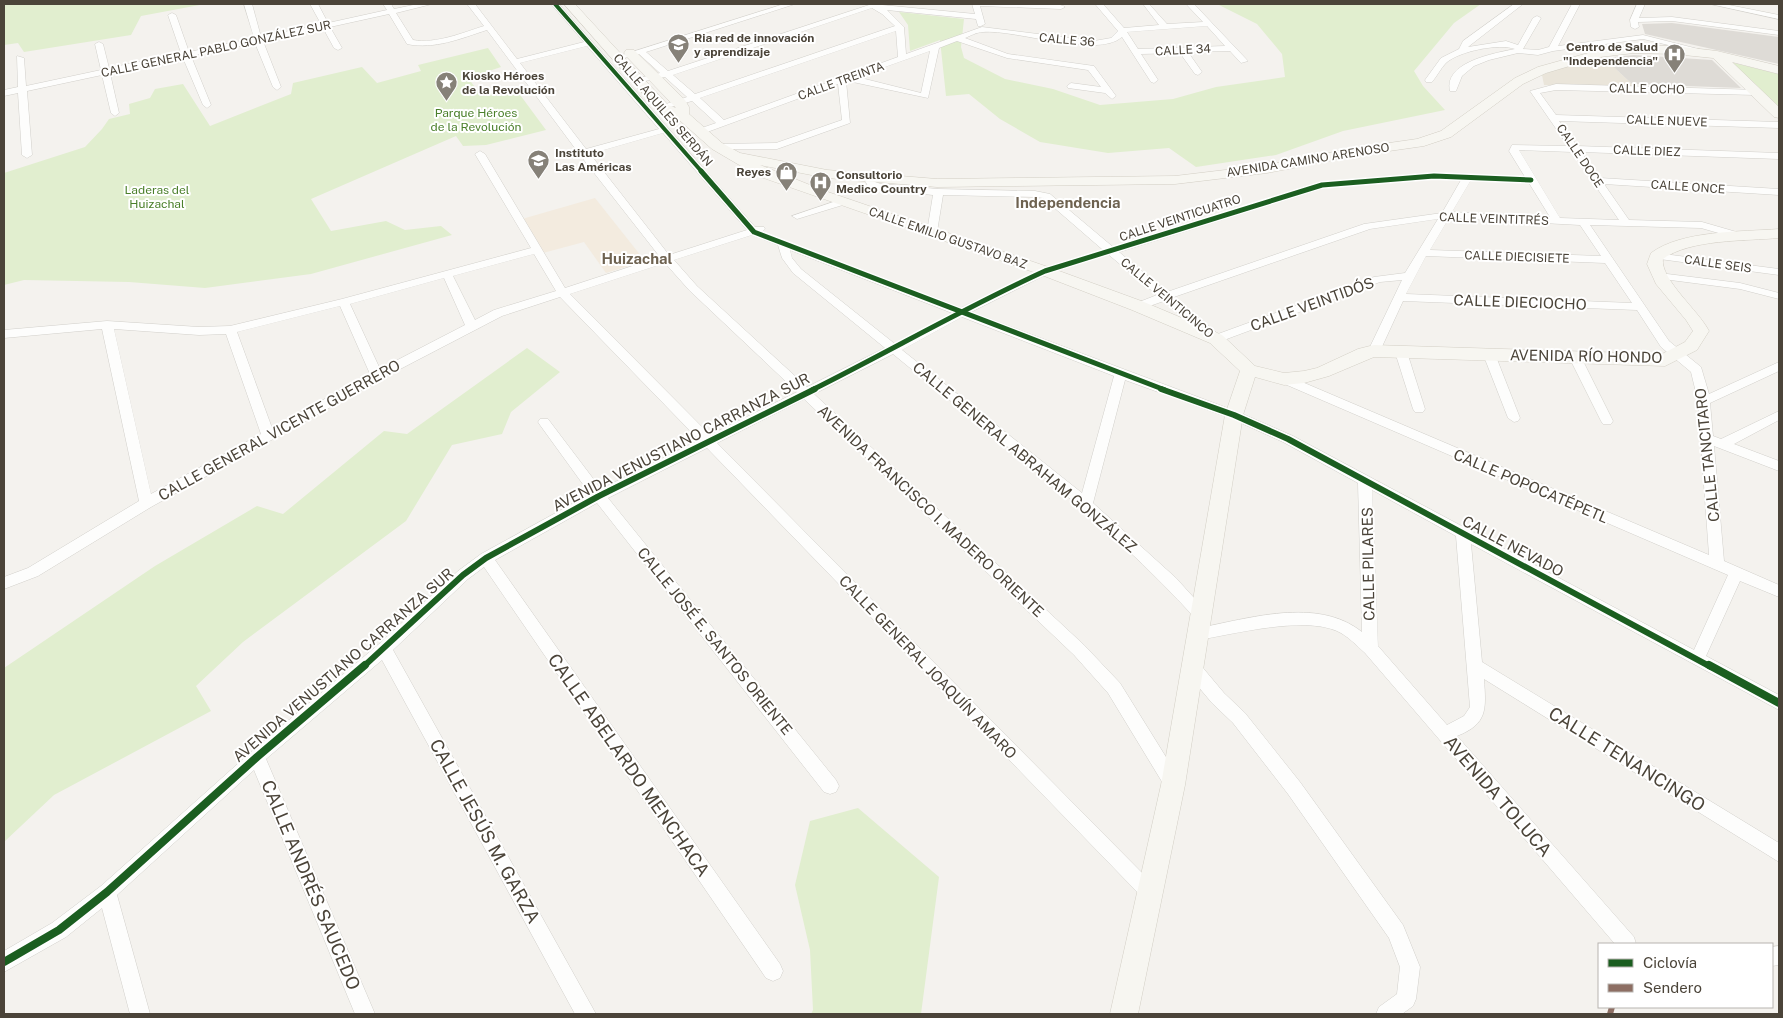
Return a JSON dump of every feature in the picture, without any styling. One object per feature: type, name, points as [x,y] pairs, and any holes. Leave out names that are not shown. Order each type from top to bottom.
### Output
[{"type":"main road","points":[[569,4],[663,108],[681,109]]},
{"type":"main road","name":"AVENIDA CAMINO ARENOSO","points":[[586,4],[636,52],[699,132],[717,146],[736,156],[785,167],[869,178],[957,183],[1155,180],[1267,169],[1354,152],[1419,143],[1446,134],[1519,81],[1542,70],[1568,61],[1634,49],[1654,48],[1717,55],[1779,70]]},
{"type":"main road","points":[[1717,55],[1779,114]]},
{"type":"main road","name":"CALLE EMILIO GUSTAVO BAZ","points":[[736,156],[763,173],[1045,271],[1138,306],[1216,339]]},
{"type":"main road","points":[[1656,256],[1665,249],[1687,243],[1779,234]]},
{"type":"main road","name":"AVENIDA RÍO HONDO","points":[[1249,370],[1284,379],[1323,372],[1364,353],[1374,351],[1665,360],[1691,346],[1701,331],[1698,323],[1680,304],[1659,276],[1654,263],[1656,256]]},
{"type":"main road","name":"CALLE VEINTICINCO","points":[[1216,339],[1249,370]]},
{"type":"main road","points":[[1124,1014],[1173,785],[1234,415],[1249,370]]},
{"type":"street","points":[[248,4],[258,40],[276,87]]},
{"type":"street","points":[[314,4],[338,48]]},
{"type":"street","name":"CALLE GENERAL PABLO GONZÁLEZ SUR","points":[[4,93],[325,26],[389,8],[428,4]]},
{"type":"street","points":[[471,4],[583,153],[666,258]]},
{"type":"street","name":"CALLE AQUILES SERDÁN","points":[[555,4],[754,232]]},
{"type":"street","points":[[617,58],[791,4]]},
{"type":"street","points":[[982,29],[976,4],[1061,7]]},
{"type":"street","points":[[1099,4],[1122,31],[1154,80]]},
{"type":"street","points":[[1190,4],[1244,61]]},
{"type":"street","points":[[1462,51],[1466,43],[1520,4]]},
{"type":"street","points":[[1552,49],[1576,4]]},
{"type":"street","points":[[1641,4],[1634,20],[1636,30],[1643,37]]},
{"type":"street","points":[[1714,4],[1779,17]]},
{"type":"street","points":[[872,6],[885,12],[900,27],[902,58]]},
{"type":"street","points":[[638,81],[666,74],[872,6],[979,17]]},
{"type":"street","points":[[1146,6],[1164,26]]},
{"type":"street","points":[[389,8],[410,42],[429,42],[490,28]]},
{"type":"street","points":[[172,15],[207,105]]},
{"type":"street","points":[[1453,89],[1459,74],[1467,68],[1490,57],[1519,49],[1537,18]]},
{"type":"street","points":[[1634,20],[1672,19],[1779,33]]},
{"type":"street","name":"CALLE 36","points":[[982,29],[1088,43],[1106,42],[1119,36],[1122,31],[1164,26],[1208,24]]},
{"type":"street","points":[[681,109],[693,98],[900,27]]},
{"type":"street","name":"CALLE TREINTA","points":[[699,132],[982,29]]},
{"type":"street","points":[[1428,80],[1444,60],[1462,51],[1506,43],[1519,49],[1538,53],[1552,49],[1643,37],[1717,55]]},
{"type":"street","points":[[957,38],[1007,56],[1051,67],[1089,67],[1093,69],[1110,93],[1071,86]]},
{"type":"street","points":[[99,44],[115,113]]},
{"type":"street","points":[[515,62],[590,44]]},
{"type":"street","points":[[717,146],[777,146],[847,122],[845,79],[925,96],[935,46]]},
{"type":"street","name":"CALLE 34","points":[[1135,52],[1231,48]]},
{"type":"street","points":[[1182,50],[1198,72]]},
{"type":"street","points":[[636,52],[666,74],[723,124]]},
{"type":"street","points":[[20,58],[27,155]]},
{"type":"street","name":"CALLE OCHO","points":[[1538,89],[1556,87],[1756,92]]},
{"type":"street","name":"CALLE DOCE","points":[[1538,89],[1534,92],[1555,118],[1574,149],[1627,224]]},
{"type":"street","name":"CALLE NUEVE","points":[[1555,118],[1779,125]]},
{"type":"street","points":[[583,153],[664,130]]},
{"type":"street","name":"CALLE DIEZ","points":[[1531,180],[1514,151],[1515,147],[1779,156]]},
{"type":"street","name":"CALLE GENERAL JOAQUÍN AMARO","points":[[480,154],[535,250],[562,292],[1149,892]]},
{"type":"street","name":"CALLE VEINTICUATRO","points":[[1045,271],[1112,252],[1322,185],[1434,176],[1531,180]]},
{"type":"street","points":[[1374,351],[1410,276],[1468,177]]},
{"type":"street","points":[[869,178],[871,184],[880,188],[938,192],[932,232]]},
{"type":"street","points":[[1531,180],[1557,221]]},
{"type":"street","name":"CALLE ONCE","points":[[1596,181],[1779,192]]},
{"type":"street","name":"CALLE VEINTICINCO","points":[[938,192],[1035,194],[1052,199],[1216,339]]},
{"type":"street","points":[[797,216],[842,202]]},
{"type":"street","name":"CALLE VEINTITRÉS","points":[[1138,306],[1368,226],[1446,215],[1627,224],[1702,225],[1742,237]]},
{"type":"street","name":"CALLE TANCITARO","points":[[1583,222],[1665,344],[1697,370],[1704,401],[1708,439],[1717,566]]},
{"type":"street","name":"CALLE GENERAL VICENTE GUERRERO","points":[[4,583],[33,572],[146,503],[498,312],[766,227]]},
{"type":"street","name":"CALLE NEVADO","points":[[754,232],[1121,374],[1234,415],[1288,439],[1779,703]]},
{"type":"street","name":"CALLE GENERAL ABRAHAM GONZÁLEZ","points":[[783,244],[787,258],[797,272],[1086,504],[1165,576],[1200,614]]},
{"type":"street","points":[[4,334],[107,325],[199,332],[230,330],[344,302],[535,250]]},
{"type":"street","name":"CALLE DIECISIETE","points":[[1424,253],[1610,260]]},
{"type":"street","name":"CALLE SEIS","points":[[1656,256],[1779,272]]},
{"type":"street","name":"AVENIDA FRANCISCO I. MADERO ORIENTE","points":[[666,258],[693,288],[1080,650],[1114,688],[1173,785]]},
{"type":"street","name":"AVENIDA VENUSTIANO CARRANZA SUR","points":[[4,962],[59,930],[107,892],[257,756],[384,649],[463,575],[486,558],[599,496],[894,349],[962,312],[1045,271]]},
{"type":"street","points":[[447,274],[471,325]]},
{"type":"street","name":"CALLE VEINTIDÓS","points":[[1216,339],[1378,279],[1410,276]]},
{"type":"street","points":[[1659,276],[1740,286],[1779,296]]},
{"type":"street","name":"CALLE DIECIOCHO","points":[[1400,298],[1641,307]]},
{"type":"street","points":[[344,302],[377,376]]},
{"type":"street","points":[[107,325],[146,503]]},
{"type":"street","points":[[230,330],[268,436]]},
{"type":"street","points":[[1401,352],[1419,409]]},
{"type":"street","points":[[1488,354],[1514,418]]},
{"type":"street","points":[[1575,357],[1607,421]]},
{"type":"street","points":[[1704,401],[1779,366]]},
{"type":"street","points":[[1086,504],[1121,374]]},
{"type":"street","name":"CALLE POPOCATÉPETL","points":[[1284,379],[1779,592]]},
{"type":"street","points":[[1721,445],[1779,415]]},
{"type":"street","name":"CALLE JOSÉ E. SANTOS ORIENTE","points":[[544,422],[599,496],[830,786]]},
{"type":"street","points":[[1708,439],[1779,466]]},
{"type":"street","name":"CALLE PILARES","points":[[1366,480],[1370,648]]},
{"type":"street","points":[[1444,733],[1467,724],[1476,717],[1478,707],[1463,534]]},
{"type":"street","name":"CALLE ABELARDO MENCHACA","points":[[486,558],[773,972]]},
{"type":"street","points":[[1698,658],[1736,574]]},
{"type":"street","points":[[4,575],[4,583]]},
{"type":"street","name":"AVENIDA TOLUCA","points":[[1198,634],[1280,622],[1312,620],[1336,624],[1353,633],[1370,648],[1625,943]]},
{"type":"street","name":"CALLE JESÚS M. GARZA","points":[[384,649],[586,1014]]},
{"type":"street","name":"CALLE TENANCINGO","points":[[1475,666],[1779,853]]},
{"type":"street","points":[[1192,667],[1218,698],[1240,718],[1294,788],[1396,932],[1410,967],[1406,999],[1386,1014]]},
{"type":"street","name":"CALLE ANDRÉS SAUCEDO","points":[[257,756],[365,1014]]},
{"type":"street","points":[[107,892],[140,1014]]},
{"type":"shaded area","points":[[1602,56],[1635,87],[1544,85],[1542,75],[1565,66]]},
{"type":"shaded area","points":[[595,198],[645,261],[606,273],[584,242],[543,253],[522,219]]},
{"type":"green space","points":[[4,4],[205,4],[141,16],[131,35],[24,52],[18,43],[4,45]]},
{"type":"green space","points":[[1217,4],[1481,4],[1454,23],[1414,71],[1423,86],[1445,110],[1343,131],[1276,155],[1196,167],[1169,148],[1108,153],[1040,142],[1000,119],[969,94],[946,96],[940,40],[910,51],[908,25],[899,12],[964,19],[961,47],[964,58],[1005,79],[1053,89],[1100,105],[1173,99],[1216,87],[1285,77],[1282,54],[1257,24]]},
{"type":"green space","name":"Laderas del Huizachal","points":[[488,48],[501,67],[468,78],[481,95],[515,88],[546,130],[486,145],[463,146],[456,136],[311,199],[331,231],[386,221],[405,230],[441,226],[452,235],[311,274],[205,288],[129,282],[24,280],[4,285],[4,173],[85,147],[109,119],[130,114],[129,104],[150,98],[155,89],[183,84],[210,126],[291,94],[293,83],[362,67],[377,83],[421,71],[418,65]]},
{"type":"green space","points":[[1722,60],[1779,74],[1779,111]]},
{"type":"green space","points":[[527,348],[560,372],[511,412],[502,434],[452,445],[406,521],[243,642],[196,686],[211,711],[54,795],[4,842],[4,668],[155,566],[257,506],[283,514],[384,431],[407,434]]},
{"type":"green space","points":[[858,808],[939,877],[921,1014],[811,1014],[813,1010],[810,950],[795,885],[810,821]]},
{"type":"building","points":[[1672,23],[1779,37],[1779,64],[1645,34],[1642,24]]},
{"type":"building","name":"Centro de Salud \"Independencia\"","points":[[1634,55],[1712,60],[1741,88],[1632,84],[1604,58]]},
{"type":"marked path","points":[[1610,1014],[1612,1008]]},
{"type":"cycle path","points":[[555,4],[754,232],[1121,374],[1234,415],[1288,439],[1779,703]]},
{"type":"cycle path","points":[[4,962],[59,930],[107,892],[257,757],[384,649],[463,575],[486,558],[599,496],[894,349],[1003,290],[1045,271],[1322,185],[1434,176],[1531,180]]},
{"type":"place","name":"Ria red de innovación y aprendizaje","points":[[678,64]]},
{"type":"place","name":"Centro de Salud \"Independencia\"","points":[[1674,73]]},
{"type":"place","name":"Kiosko Héroes de la Revolución","points":[[446,102]]},
{"type":"place","name":"Instituto Las Américas","points":[[539,179]]},
{"type":"place","name":"Reyes","points":[[787,191]]},
{"type":"place","name":"Consultorio Medico Country","points":[[820,201]]},
{"type":"district","name":"Independencia","points":[[1068,202]]},
{"type":"district","name":"Huizachal","points":[[637,258]]},
{"type":"park label","name":"Parque Héroes de la Revolución","points":[[476,120]]}]
